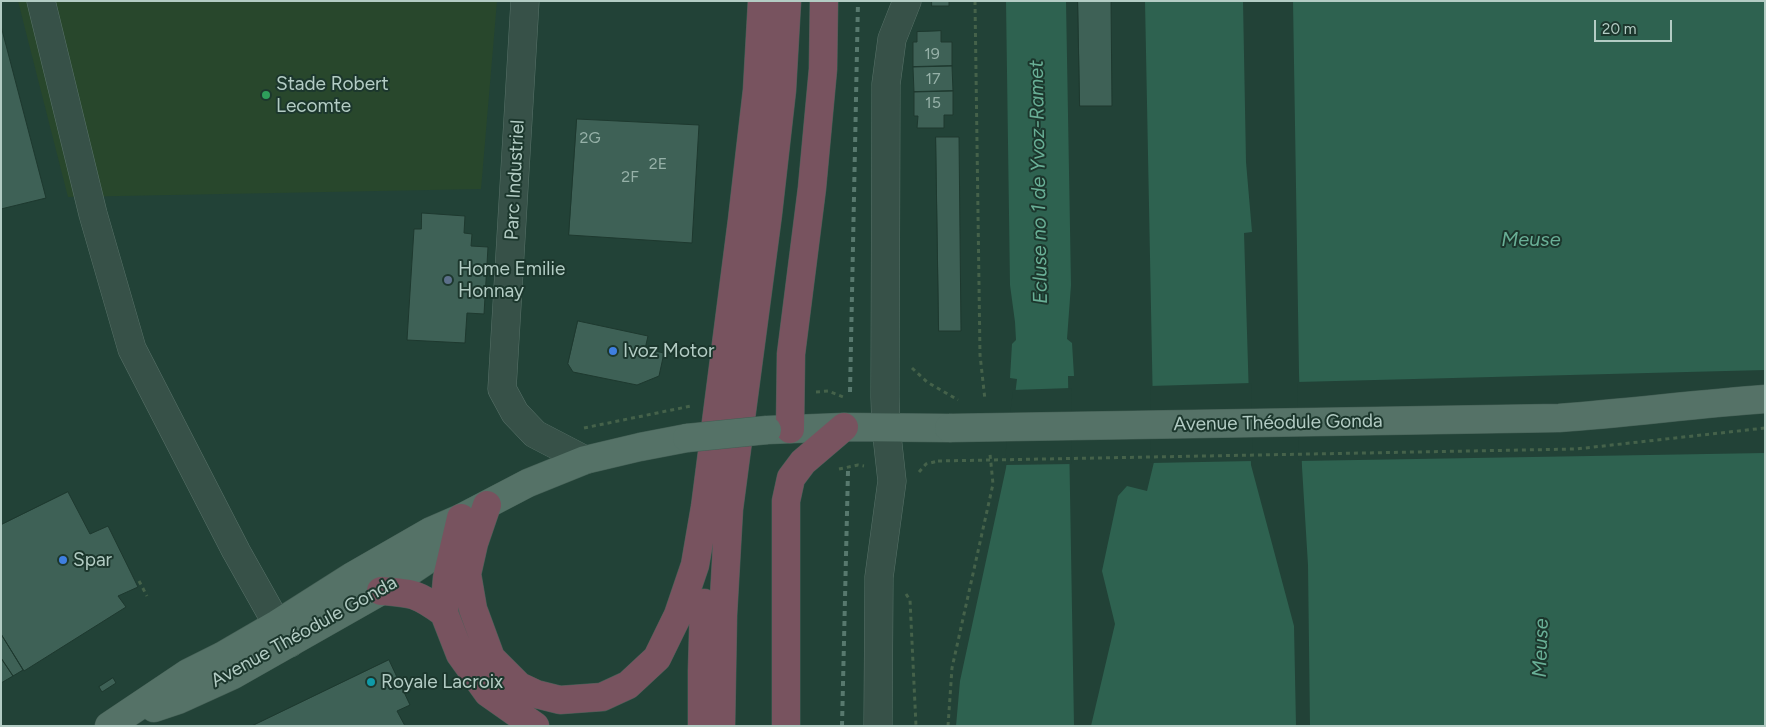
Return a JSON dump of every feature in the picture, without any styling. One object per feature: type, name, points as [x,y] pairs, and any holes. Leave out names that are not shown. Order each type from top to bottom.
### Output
[{"type":"highway","points":[[487,505],[474,543],[467,574],[473,609],[491,658],[519,686],[536,694],[560,700],[602,698],[628,685],[657,658],[678,615],[695,565],[705,507],[757,90],[762,1]]},
{"type":"highway","points":[[721,726],[723,615],[729,509],[768,214],[782,90],[787,1]]},
{"type":"highway","points":[[779,429],[791,354],[812,188],[822,69],[824,1]]},
{"type":"highway","points":[[786,726],[786,501],[791,478],[803,462],[844,427]]},
{"type":"highway","points":[[702,726],[706,557],[705,507]]},
{"type":"highway","points":[[461,518],[447,578],[444,614],[460,654],[488,693],[534,726]]},
{"type":"highway","points":[[381,592],[406,592],[423,598],[444,614]]},
{"type":"main road","name":"Avenue Théodule Gonda","points":[[118,721],[178,700],[233,675],[351,577],[432,531],[528,483],[585,460],[687,438],[779,429],[844,427],[949,428],[1559,418],[1620,414],[1694,404],[1765,399]]},
{"type":"main road","name":"Avenue Théodule Gonda","points":[[283,634],[381,592],[436,554],[461,518]]},
{"type":"street","points":[[40,1],[93,214],[132,349],[236,551],[283,634]]},
{"type":"street","name":"Parc Industriel","points":[[526,1],[502,388],[516,413],[535,434],[585,460]]},
{"type":"street","points":[[878,726],[879,577],[892,481],[886,428],[886,84],[892,39],[907,1]]},
{"type":"path","points":[[975,1],[980,346],[985,402]]},
{"type":"path","points":[[803,462],[816,475],[830,473],[843,467],[858,465],[866,467],[875,481],[892,481],[914,480],[926,464],[938,461],[1576,449],[1765,428]]},
{"type":"path","points":[[948,726],[952,668],[993,484],[990,448]]},
{"type":"path","points":[[879,577],[897,580],[910,600],[916,726]]},
{"type":"path","points":[[138,581],[147,596]]},
{"type":"shaded area","name":"Stade Robert Lecomte","points":[[18,1],[497,1],[481,189],[68,197]]},
{"type":"water","name":"Ecluse no 1 de Yvoz-Ramet","points":[[1006,1],[1066,1],[1071,285],[1067,339],[1072,343],[1074,376],[1068,376],[1074,726],[956,726],[960,681],[1006,468],[1017,379],[1010,378],[1012,344],[1016,340],[1010,285]]},
{"type":"water","points":[[1145,1],[1243,1],[1246,162],[1252,232],[1244,233],[1251,465],[1294,626],[1296,726],[1091,726],[1115,624],[1102,571],[1118,496],[1127,486],[1147,491],[1154,462]]},
{"type":"water","name":"Meuse","points":[[1293,1],[1765,1],[1765,726],[1310,726],[1308,565],[1299,373]]},
{"type":"pier","points":[[1765,370],[1765,453],[1299,461],[1297,382]]},
{"type":"pier","points":[[1251,383],[1253,461],[1151,463],[1150,386]]},
{"type":"pier","points":[[1071,388],[1072,464],[1004,465],[1013,390]]},
{"type":"building","points":[[932,1],[949,1],[949,6],[932,6]]},
{"type":"building","points":[[1078,1],[1111,1],[1112,106],[1080,106]]},
{"type":"building","points":[[1,26],[46,198],[1,209]]},
{"type":"building","points":[[941,31],[941,42],[952,42],[952,66],[913,67],[913,42],[917,42],[917,32]]},
{"type":"building","points":[[952,66],[953,91],[914,92],[913,67]]},
{"type":"building","points":[[953,91],[953,115],[944,115],[944,128],[917,128],[918,116],[914,116],[914,92]]},
{"type":"building","points":[[577,119],[699,125],[692,243],[569,235]]},
{"type":"building","points":[[936,137],[959,137],[961,331],[939,331]]},
{"type":"building","name":"Home Emilie Honnay","points":[[422,213],[465,216],[464,233],[472,234],[471,246],[488,247],[484,314],[467,313],[465,343],[407,340],[414,229],[421,229]]},
{"type":"building","name":"Ivoz Motor","points":[[578,321],[648,336],[645,349],[664,353],[659,376],[637,385],[573,372],[568,364]]},
{"type":"building","name":"Spar","points":[[68,492],[90,534],[108,526],[138,587],[118,596],[126,607],[24,671],[1,634],[1,525]]},
{"type":"building","points":[[1,634],[23,670],[13,676],[1,658]]},
{"type":"building","points":[[1,658],[13,676],[1,683]]},
{"type":"building","name":"Royale Lacroix","points":[[389,660],[410,705],[397,711],[405,726],[252,726]]},
{"type":"building","points":[[113,678],[116,683],[102,692],[99,687]]},
{"type":"railway","points":[[850,392],[858,1]]},
{"type":"railway","points":[[842,726],[848,471]]},
{"type":"place","name":"Stade Robert Lecomte","points":[[266,95]]},
{"type":"place","name":"Home Emilie Honnay","points":[[448,280]]},
{"type":"place","name":"Ivoz Motor","points":[[613,351]]},
{"type":"place","name":"Spar","points":[[63,560]]},
{"type":"place","name":"Royale Lacroix","points":[[371,682]]}]
